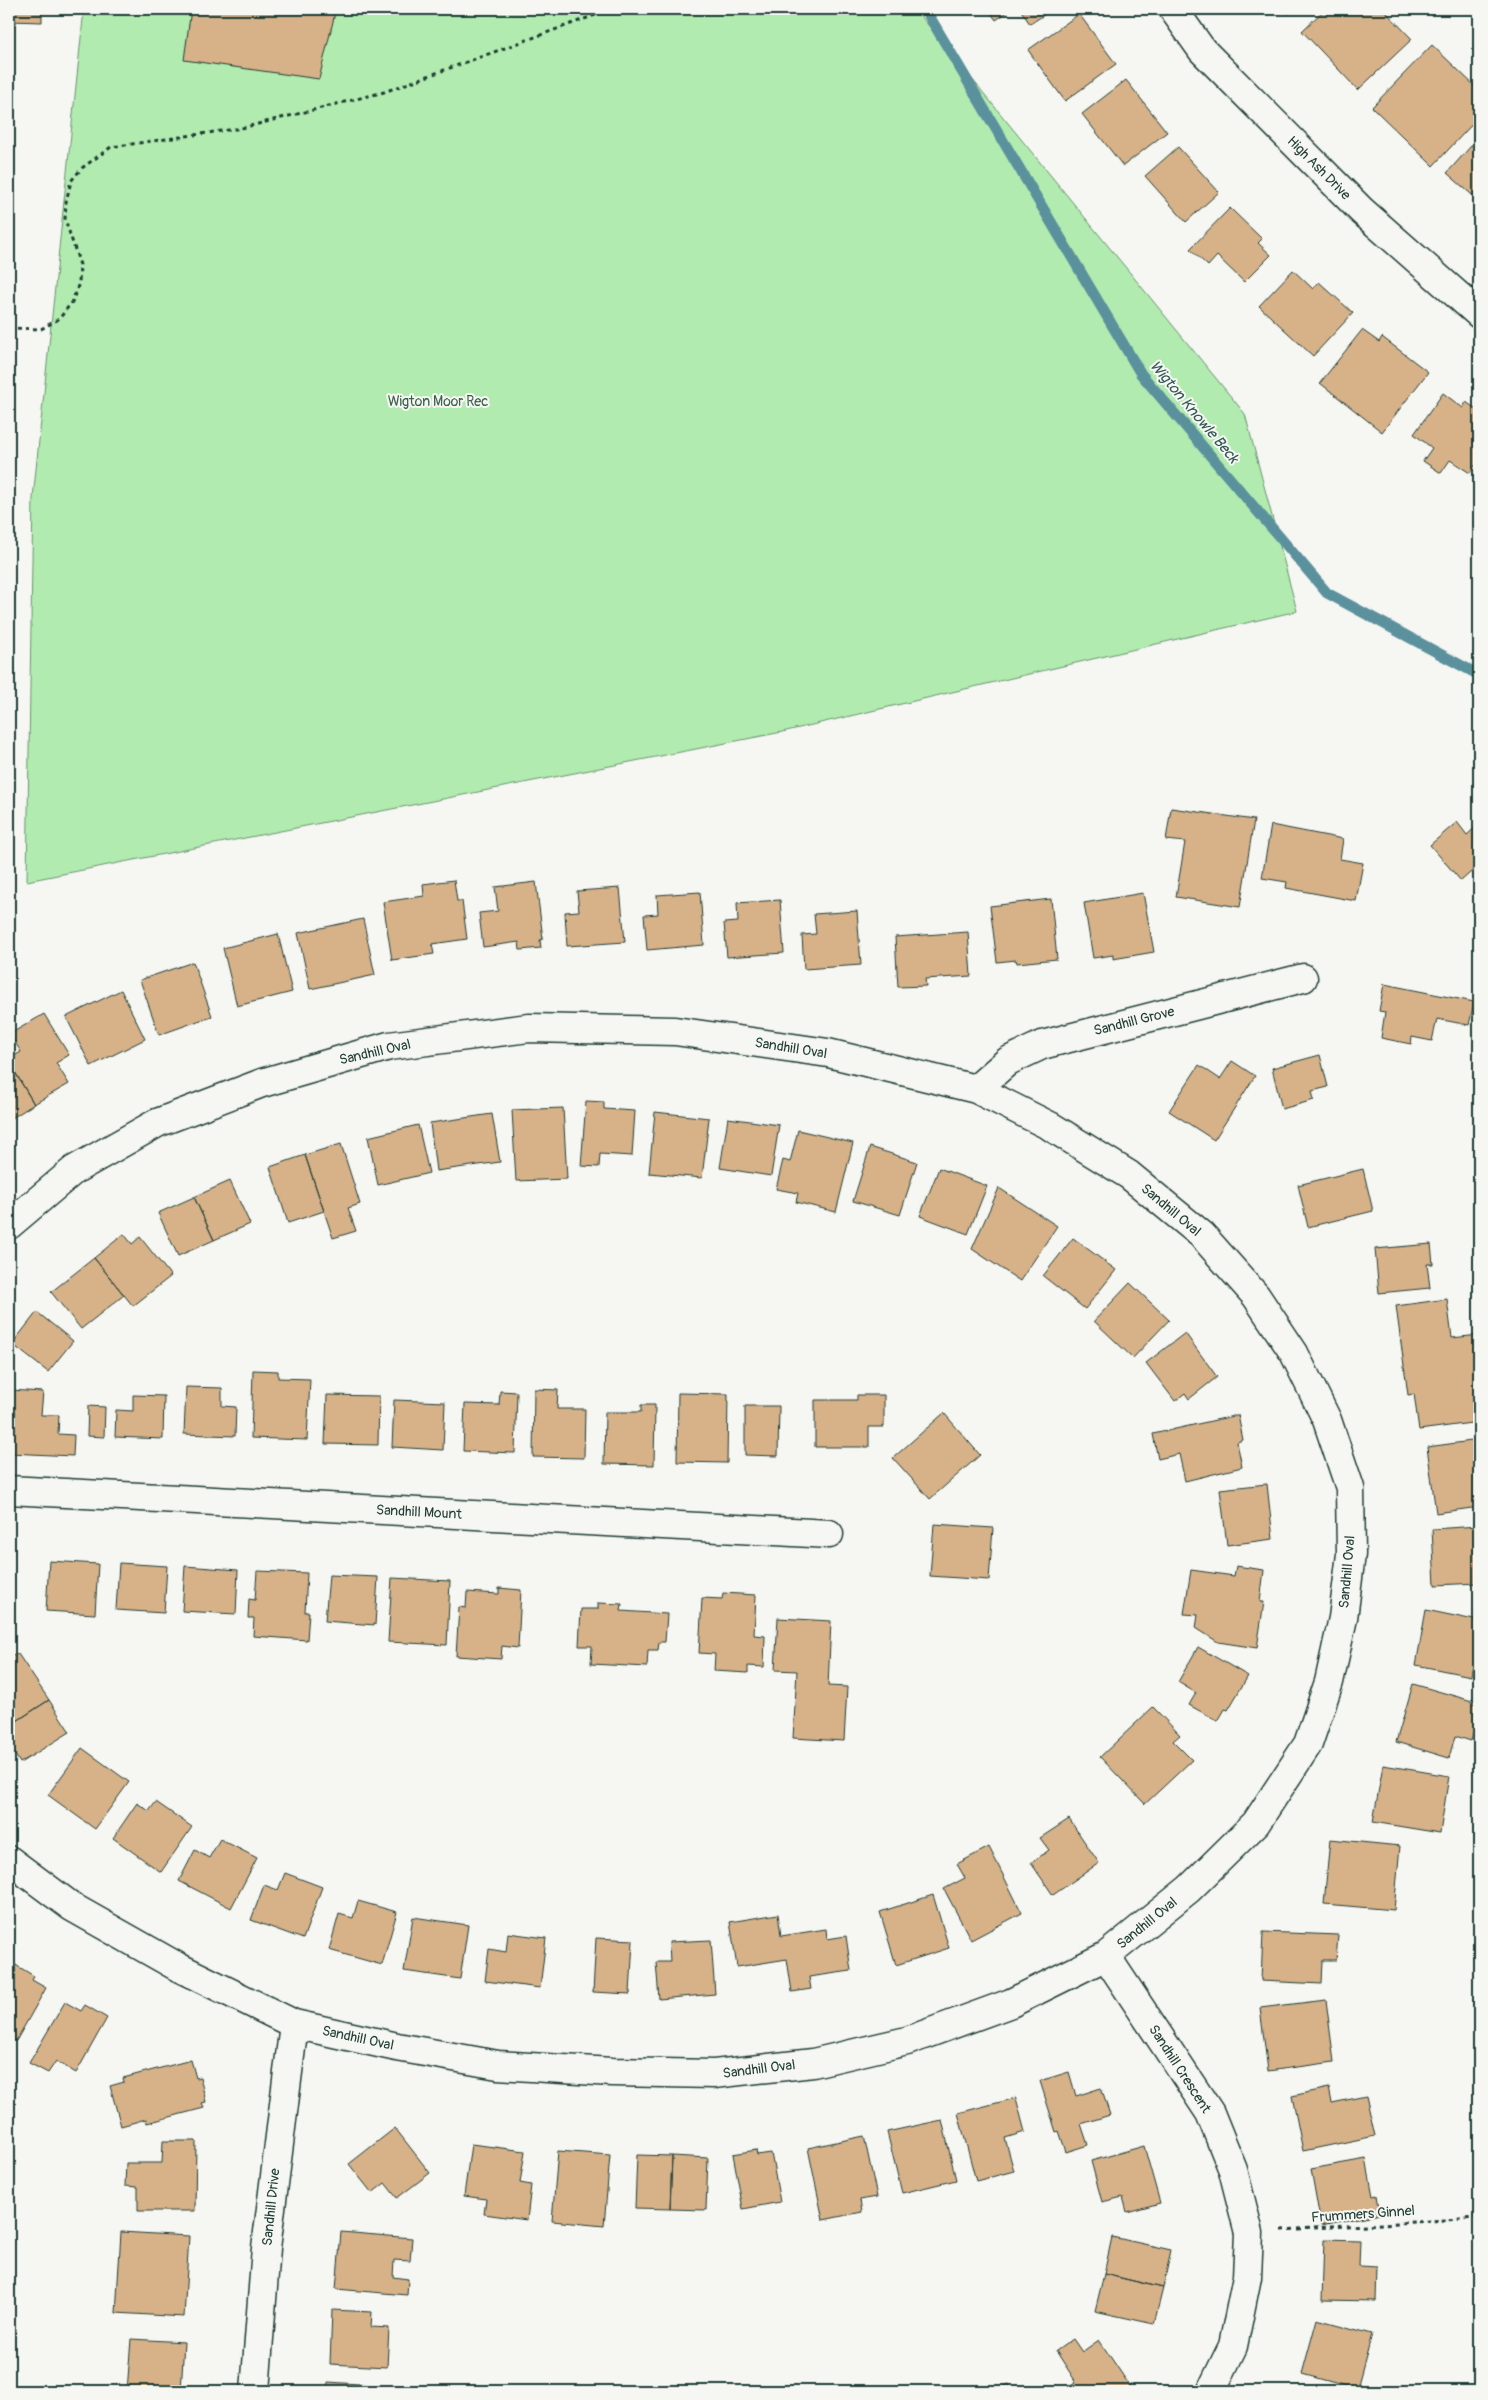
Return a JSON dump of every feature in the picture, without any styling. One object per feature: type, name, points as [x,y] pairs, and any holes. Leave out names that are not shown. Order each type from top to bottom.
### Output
[{"type":"street","name":"High Ash Drive","points":[[1173,9],[1202,50],[1362,211],[1479,314]]},
{"type":"street","name":"Sandhill Grove","points":[[976,1089],[1008,1061],[1042,1045],[1303,978]]},
{"type":"street","name":"Sandhill Oval","points":[[9,1225],[74,1170],[157,1123],[262,1083],[389,1046],[529,1028],[675,1031],[828,1053],[976,1089],[1050,1126],[1129,1175],[1202,1235],[1256,1296],[1294,1353],[1328,1420],[1350,1488],[1351,1554],[1343,1618],[1330,1682],[1308,1744],[1256,1823],[1189,1889],[1106,1956],[1011,2004],[907,2041],[813,2063],[714,2074],[612,2072],[498,2065],[396,2047],[294,2024],[178,1966],[72,1907],[9,1860]]},
{"type":"street","name":"Sandhill Mount","points":[[9,1490],[829,1534]]},
{"type":"street","name":"Sandhill Crescent","points":[[1106,1956],[1210,2113],[1233,2170],[1249,2232],[1247,2277],[1233,2346],[1211,2391]]},
{"type":"street","name":"Sandhill Drive","points":[[255,2391],[266,2248],[294,2024]]},
{"type":"path","points":[[9,328],[41,329],[59,319],[72,302],[79,283],[80,266],[65,219],[66,202],[71,181],[82,168],[111,147],[242,128],[384,92],[612,9]]},
{"type":"path","name":"Frummers Ginnel","points":[[1249,2232],[1479,2218]]},
{"type":"green space","name":"Wigton Moor Rec","points":[[84,9],[915,9],[1245,414],[1297,611],[782,732],[27,881],[33,498]]},
{"type":"building","points":[[9,9],[42,9],[42,22],[9,21]]},
{"type":"building","points":[[191,9],[336,9],[319,79],[184,60]]},
{"type":"building","points":[[988,9],[1012,9],[996,20]]},
{"type":"building","points":[[1020,9],[1053,9],[1030,24]]},
{"type":"building","points":[[1285,9],[1296,9],[1289,14]]},
{"type":"building","points":[[1325,9],[1383,9],[1412,39],[1358,90],[1302,31]]},
{"type":"building","points":[[1079,14],[1116,64],[1065,101],[1028,50]]},
{"type":"building","points":[[1432,45],[1479,90],[1479,117],[1433,166],[1372,107]]},
{"type":"building","points":[[1126,80],[1167,132],[1123,166],[1082,114]]},
{"type":"building","points":[[1479,137],[1479,201],[1447,173]]},
{"type":"building","points":[[1178,147],[1219,192],[1186,222],[1145,176]]},
{"type":"building","points":[[1230,208],[1262,239],[1258,243],[1271,255],[1244,282],[1217,256],[1208,266],[1190,249]]},
{"type":"building","points":[[1293,270],[1313,289],[1319,282],[1353,313],[1313,356],[1259,306]]},
{"type":"building","points":[[1362,330],[1379,342],[1382,337],[1428,372],[1382,432],[1320,383]]},
{"type":"building","points":[[1443,393],[1463,408],[1466,402],[1479,411],[1479,460],[1470,473],[1450,460],[1441,473],[1423,461],[1432,448],[1414,434]]},
{"type":"building","points":[[1171,808],[1254,820],[1240,907],[1176,897],[1185,842],[1166,840]]},
{"type":"building","points":[[1457,822],[1467,835],[1479,824],[1479,865],[1461,881],[1430,845]]},
{"type":"building","points":[[1271,825],[1343,839],[1340,859],[1363,863],[1356,901],[1286,888],[1287,882],[1262,878]]},
{"type":"building","points":[[454,880],[457,901],[462,901],[467,939],[432,944],[434,954],[392,960],[383,902],[424,896],[423,884]]},
{"type":"building","points":[[536,882],[543,939],[540,940],[541,948],[520,950],[519,942],[483,947],[479,913],[498,911],[495,887]]},
{"type":"building","points":[[620,888],[625,942],[567,946],[565,912],[579,911],[577,891]]},
{"type":"building","points":[[700,892],[704,945],[647,950],[644,915],[658,914],[657,895]]},
{"type":"building","points":[[1143,893],[1154,952],[1113,959],[1113,955],[1093,958],[1084,903]]},
{"type":"building","points":[[1051,899],[1057,959],[1017,963],[1016,960],[997,962],[990,906]]},
{"type":"building","points":[[780,900],[784,953],[727,957],[724,923],[738,922],[737,903]]},
{"type":"building","points":[[857,911],[861,965],[804,969],[802,935],[816,934],[814,914]]},
{"type":"building","points":[[363,919],[375,975],[310,989],[298,933]]},
{"type":"building","points":[[968,932],[971,976],[925,979],[926,986],[898,987],[895,937]]},
{"type":"building","points":[[278,934],[292,992],[237,1006],[223,948]]},
{"type":"building","points":[[193,962],[212,1016],[159,1035],[140,980]]},
{"type":"building","points":[[1384,984],[1474,1002],[1469,1025],[1437,1019],[1432,1041],[1412,1037],[1411,1044],[1381,1038],[1385,1012],[1379,1011]]},
{"type":"building","points":[[121,990],[145,1039],[91,1066],[66,1017]]},
{"type":"building","points":[[44,1014],[69,1055],[56,1063],[69,1084],[34,1104],[9,1062],[9,1059],[21,1052],[10,1034]]},
{"type":"building","points":[[1320,1055],[1328,1087],[1312,1091],[1314,1100],[1282,1109],[1272,1068]]},
{"type":"building","points":[[1232,1061],[1255,1076],[1214,1140],[1169,1111],[1199,1065],[1220,1079]]},
{"type":"building","points":[[9,1062],[34,1104],[9,1120]]},
{"type":"building","points":[[586,1101],[604,1102],[604,1109],[635,1111],[632,1156],[600,1154],[599,1167],[581,1166]]},
{"type":"building","points":[[563,1108],[567,1179],[516,1181],[512,1110]]},
{"type":"building","points":[[655,1112],[709,1118],[702,1178],[649,1173]]},
{"type":"building","points":[[492,1114],[500,1162],[436,1171],[430,1123]]},
{"type":"building","points":[[728,1118],[779,1125],[771,1176],[720,1168]]},
{"type":"building","points":[[418,1125],[429,1173],[378,1185],[368,1137]]},
{"type":"building","points":[[798,1130],[853,1143],[836,1212],[796,1202],[798,1193],[776,1189],[783,1160],[790,1162]]},
{"type":"building","points":[[341,1144],[360,1204],[348,1208],[356,1231],[333,1238],[305,1155]]},
{"type":"building","points":[[870,1147],[917,1162],[900,1215],[853,1201]]},
{"type":"building","points":[[305,1155],[324,1211],[288,1223],[270,1167]]},
{"type":"building","points":[[939,1168],[987,1186],[968,1234],[920,1216]]},
{"type":"building","points":[[1363,1169],[1373,1211],[1308,1227],[1298,1185]]},
{"type":"building","points":[[230,1181],[250,1224],[214,1240],[194,1197]]},
{"type":"building","points":[[999,1188],[1057,1226],[1020,1281],[972,1249]]},
{"type":"building","points":[[194,1197],[214,1240],[178,1256],[158,1213]]},
{"type":"building","points":[[124,1234],[132,1244],[140,1237],[171,1276],[133,1306],[94,1258]]},
{"type":"building","points":[[1073,1238],[1116,1270],[1085,1309],[1043,1276]]},
{"type":"building","points":[[1431,1244],[1433,1264],[1427,1264],[1430,1288],[1379,1293],[1375,1249]]},
{"type":"building","points":[[94,1258],[124,1295],[81,1329],[51,1292]]},
{"type":"building","points":[[1130,1283],[1169,1320],[1133,1358],[1094,1321]]},
{"type":"building","points":[[1447,1299],[1452,1338],[1479,1335],[1479,1422],[1419,1430],[1414,1394],[1408,1395],[1396,1306]]},
{"type":"building","points":[[37,1312],[73,1341],[48,1372],[12,1344]]},
{"type":"building","points":[[1185,1333],[1217,1377],[1189,1399],[1185,1393],[1175,1401],[1146,1363]]},
{"type":"building","points":[[253,1370],[278,1371],[278,1378],[310,1379],[307,1440],[251,1438]]},
{"type":"building","points":[[186,1387],[222,1388],[222,1406],[236,1407],[235,1436],[184,1434]]},
{"type":"building","points":[[534,1389],[558,1390],[557,1409],[585,1409],[584,1458],[533,1457]]},
{"type":"building","points":[[9,1390],[43,1392],[41,1415],[59,1415],[58,1434],[74,1435],[73,1456],[9,1453]]},
{"type":"building","points":[[500,1391],[517,1392],[515,1453],[463,1451],[465,1404],[499,1405]]},
{"type":"building","points":[[678,1393],[728,1394],[727,1463],[677,1462]]},
{"type":"building","points":[[133,1395],[164,1396],[163,1439],[115,1437],[116,1410],[133,1411]]},
{"type":"building","points":[[327,1395],[379,1396],[378,1445],[325,1444]]},
{"type":"building","points":[[857,1395],[884,1395],[884,1427],[869,1427],[869,1447],[815,1447],[815,1400],[857,1400]]},
{"type":"building","points":[[394,1400],[445,1402],[443,1450],[392,1447]]},
{"type":"building","points":[[641,1405],[655,1405],[654,1465],[604,1464],[605,1412],[641,1412]]},
{"type":"building","points":[[88,1406],[105,1407],[104,1437],[87,1436]]},
{"type":"building","points":[[745,1406],[779,1406],[778,1456],[745,1455]]},
{"type":"building","points":[[944,1413],[980,1455],[930,1499],[893,1458]]},
{"type":"building","points":[[1238,1415],[1243,1440],[1237,1442],[1242,1467],[1185,1481],[1179,1454],[1158,1459],[1153,1434]]},
{"type":"building","points":[[1479,1440],[1479,1507],[1436,1513],[1427,1447]]},
{"type":"building","points":[[1267,1484],[1273,1539],[1227,1545],[1220,1489]]},
{"type":"building","points":[[934,1524],[993,1528],[989,1580],[930,1576]]},
{"type":"building","points":[[1479,1526],[1479,1583],[1435,1585],[1432,1529]]},
{"type":"building","points":[[10,1551],[10,1588],[9,1588]]},
{"type":"building","points":[[49,1561],[98,1564],[95,1614],[46,1611]]},
{"type":"building","points":[[119,1563],[167,1566],[164,1613],[116,1610]]},
{"type":"building","points":[[185,1566],[238,1570],[236,1614],[182,1611]]},
{"type":"building","points":[[1236,1566],[1264,1570],[1260,1602],[1264,1602],[1257,1648],[1218,1642],[1196,1628],[1198,1615],[1184,1614],[1191,1570],[1234,1576]]},
{"type":"building","points":[[257,1571],[307,1573],[305,1612],[309,1612],[307,1640],[253,1636],[254,1618],[248,1618],[249,1599],[255,1600]]},
{"type":"building","points":[[329,1575],[378,1577],[375,1625],[325,1621]]},
{"type":"building","points":[[392,1578],[450,1581],[447,1645],[388,1642]]},
{"type":"building","points":[[499,1588],[521,1590],[518,1648],[502,1646],[501,1659],[456,1656],[459,1607],[466,1608],[467,1592],[499,1594]]},
{"type":"building","points":[[723,1593],[756,1595],[754,1635],[765,1636],[764,1667],[748,1666],[748,1673],[714,1671],[715,1654],[699,1653],[702,1598],[722,1599]]},
{"type":"building","points":[[598,1603],[622,1604],[621,1611],[667,1614],[665,1642],[659,1642],[658,1650],[648,1650],[647,1667],[591,1664],[592,1646],[579,1646],[581,1609],[598,1609]]},
{"type":"building","points":[[1426,1610],[1479,1621],[1479,1671],[1472,1669],[1471,1676],[1416,1665]]},
{"type":"building","points":[[778,1618],[831,1621],[828,1686],[847,1687],[844,1741],[793,1738],[797,1671],[775,1670]]},
{"type":"building","points":[[1198,1647],[1248,1676],[1228,1710],[1225,1709],[1218,1721],[1189,1705],[1196,1693],[1178,1682]]},
{"type":"building","points":[[18,1654],[49,1700],[9,1726],[9,1655]]},
{"type":"building","points":[[1413,1684],[1479,1703],[1479,1712],[1471,1741],[1455,1736],[1449,1758],[1396,1742]]},
{"type":"building","points":[[49,1700],[70,1732],[20,1763],[9,1745],[9,1726]]},
{"type":"building","points":[[1153,1707],[1180,1735],[1173,1741],[1192,1760],[1145,1804],[1100,1757]]},
{"type":"building","points":[[82,1748],[129,1782],[95,1829],[48,1795]]},
{"type":"building","points":[[1383,1765],[1449,1776],[1440,1833],[1373,1822]]},
{"type":"building","points":[[156,1802],[192,1827],[161,1872],[113,1838],[137,1803],[149,1811]]},
{"type":"building","points":[[1069,1819],[1099,1863],[1053,1895],[1031,1863],[1049,1850],[1040,1838]]},
{"type":"building","points":[[220,1839],[257,1858],[231,1908],[179,1881],[195,1850],[209,1858]]},
{"type":"building","points":[[1330,1839],[1400,1846],[1394,1910],[1324,1904]]},
{"type":"building","points":[[989,1847],[1022,1913],[971,1940],[944,1889],[965,1878],[957,1864]]},
{"type":"building","points":[[285,1873],[322,1887],[303,1939],[251,1920],[264,1885],[278,1890]]},
{"type":"building","points":[[933,1895],[949,1948],[896,1965],[880,1912]]},
{"type":"building","points":[[358,1901],[397,1912],[382,1965],[329,1950],[339,1914],[353,1918]]},
{"type":"building","points":[[778,1914],[781,1936],[826,1929],[827,1939],[846,1936],[851,1971],[809,1977],[811,1989],[792,1992],[787,1959],[737,1967],[730,1922]]},
{"type":"building","points":[[413,1917],[468,1925],[460,1979],[404,1971]]},
{"type":"building","points":[[1263,1932],[1338,1935],[1336,1960],[1323,1960],[1322,1984],[1261,1981]]},
{"type":"building","points":[[508,1933],[546,1938],[540,1988],[485,1981],[489,1949],[506,1952]]},
{"type":"building","points":[[596,1938],[633,1940],[630,1994],[593,1992]]},
{"type":"building","points":[[711,1940],[715,1994],[659,1999],[656,1962],[670,1962],[669,1942]]},
{"type":"building","points":[[9,1961],[34,1976],[32,1980],[46,1988],[16,2041],[9,2037]]},
{"type":"building","points":[[1326,2000],[1334,2062],[1268,2071],[1260,2008]]},
{"type":"building","points":[[65,2002],[81,2011],[85,2005],[107,2018],[76,2073],[56,2061],[48,2073],[29,2063]]},
{"type":"building","points":[[191,2060],[196,2078],[200,2077],[206,2102],[202,2103],[204,2108],[147,2123],[146,2119],[121,2126],[110,2086],[124,2082],[123,2078]]},
{"type":"building","points":[[1069,2072],[1076,2096],[1101,2088],[1110,2115],[1081,2124],[1088,2145],[1066,2152],[1059,2131],[1056,2132],[1040,2081]]},
{"type":"building","points":[[1329,2088],[1332,2103],[1366,2096],[1375,2136],[1303,2151],[1292,2096]]},
{"type":"building","points":[[1016,2098],[1025,2132],[1005,2138],[1014,2171],[976,2181],[958,2113]]},
{"type":"building","points":[[942,2120],[956,2180],[902,2193],[887,2132]]},
{"type":"building","points":[[395,2128],[430,2173],[397,2198],[385,2183],[372,2193],[349,2164]]},
{"type":"building","points":[[864,2136],[877,2197],[860,2200],[862,2212],[823,2220],[808,2148]]},
{"type":"building","points":[[163,2141],[196,2141],[195,2211],[138,2211],[138,2187],[125,2186],[126,2163],[162,2163]]},
{"type":"building","points":[[471,2144],[525,2151],[520,2183],[531,2185],[527,2220],[484,2214],[486,2199],[464,2196]]},
{"type":"building","points":[[1144,2146],[1160,2203],[1127,2212],[1123,2197],[1102,2202],[1091,2161]]},
{"type":"building","points":[[756,2150],[757,2155],[771,2153],[780,2202],[743,2209],[733,2154]]},
{"type":"building","points":[[558,2151],[610,2155],[604,2226],[552,2221]]},
{"type":"building","points":[[637,2155],[672,2156],[670,2209],[635,2208]]},
{"type":"building","points":[[672,2156],[708,2158],[706,2210],[670,2209]]},
{"type":"building","points":[[1366,2159],[1373,2196],[1377,2195],[1380,2214],[1321,2225],[1311,2169]]},
{"type":"building","points":[[121,2232],[189,2236],[184,2317],[116,2313]]},
{"type":"building","points":[[341,2232],[412,2238],[410,2261],[394,2260],[393,2277],[408,2279],[407,2295],[336,2289]]},
{"type":"building","points":[[1112,2237],[1171,2250],[1163,2288],[1104,2274]]},
{"type":"building","points":[[1324,2239],[1360,2240],[1359,2266],[1377,2267],[1376,2301],[1322,2300]]},
{"type":"building","points":[[1104,2274],[1163,2288],[1154,2324],[1095,2311]]},
{"type":"building","points":[[332,2310],[372,2312],[371,2327],[389,2328],[387,2367],[330,2364]]},
{"type":"building","points":[[1317,2319],[1372,2334],[1357,2389],[1302,2374]]},
{"type":"building","points":[[131,2339],[184,2342],[181,2391],[127,2391]]},
{"type":"building","points":[[1073,2339],[1082,2352],[1099,2340],[1132,2389],[1128,2391],[1072,2391],[1069,2387],[1076,2382],[1056,2351]]},
{"type":"building","points":[[328,2382],[404,2387],[404,2391],[328,2391]]},
{"type":"building","points":[[1009,2384],[1012,2391],[993,2391]]},
{"type":"waterway","name":"Wigton Knowle Beck","points":[[925,9],[1141,374],[1327,593],[1479,675]]}]
